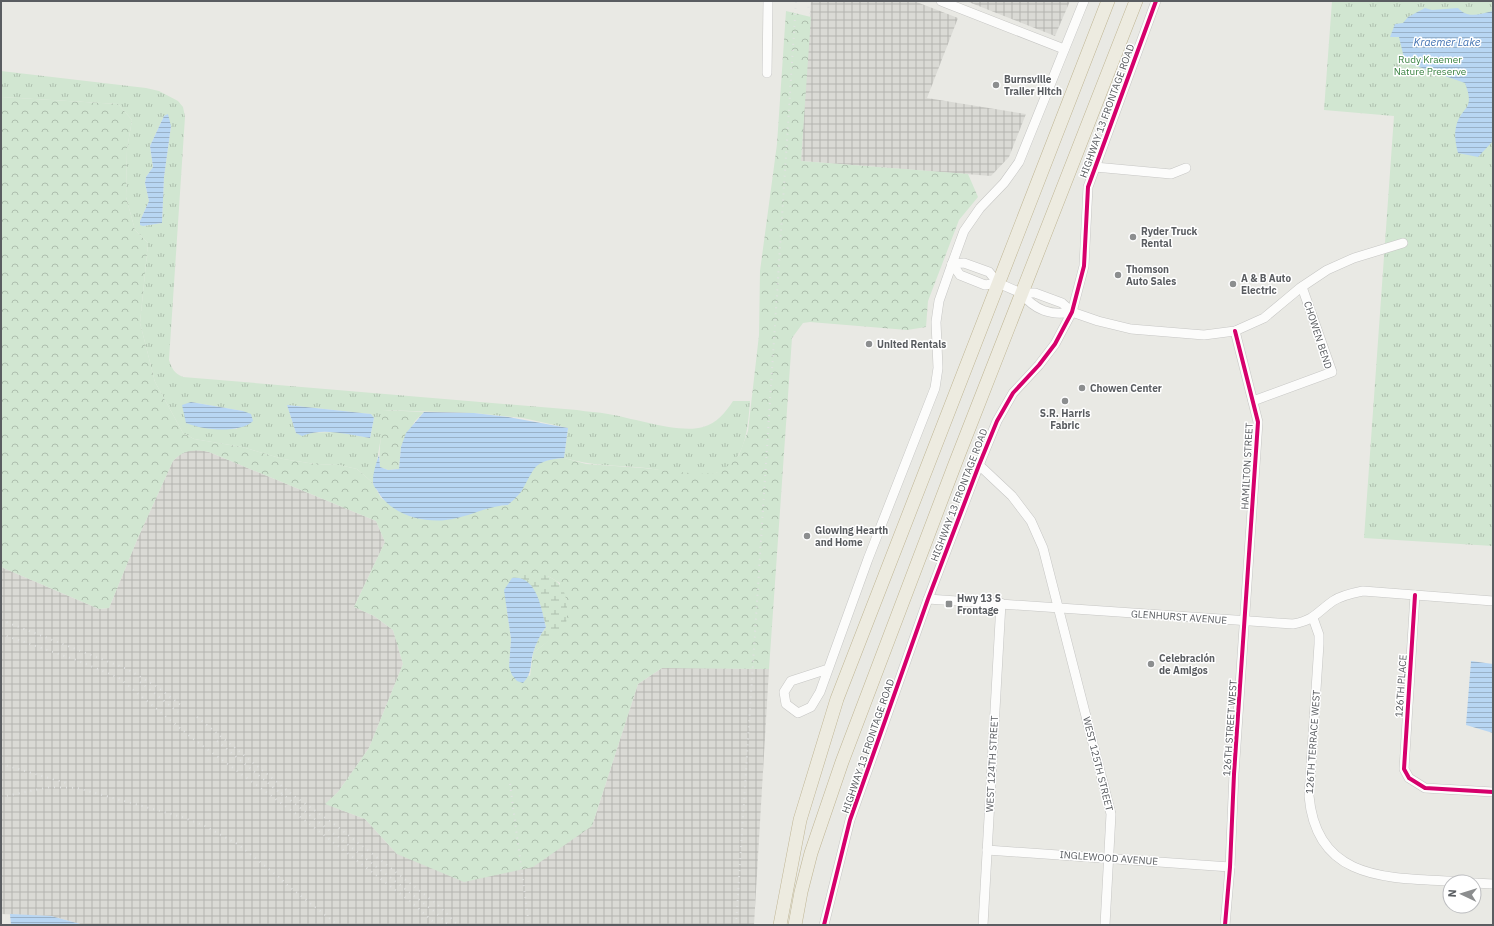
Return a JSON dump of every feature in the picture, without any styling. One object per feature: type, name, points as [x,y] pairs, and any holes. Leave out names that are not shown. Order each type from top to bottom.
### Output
[{"type":"highway","points":[[780,925],[800,820],[836,699],[1108,1]]},
{"type":"highway","points":[[795,925],[801,892],[811,853],[842,762],[1021,293],[1136,1]]},
{"type":"street","points":[[767,73],[768,1]]},
{"type":"street","points":[[941,1],[1064,49]]},
{"type":"street","points":[[828,669],[791,681],[784,692],[786,704],[798,713],[811,707],[820,692],[868,559],[935,388],[938,368],[936,322],[939,302],[964,231],[980,208],[1004,183],[1019,162],[1084,1]]},
{"type":"street","name":"HIGHWAY 13 FRONTAGE ROAD","points":[[824,925],[850,820],[928,599],[978,465],[997,420],[1012,392],[1039,365],[1055,344],[1072,312],[1084,266],[1088,187],[1156,1]]},
{"type":"street","points":[[1095,166],[1171,174],[1186,168]]},
{"type":"street","points":[[952,264],[964,263],[989,272],[998,283],[1021,293],[1035,293],[1062,303],[1072,312],[1098,321],[1131,329],[1204,334],[1235,332],[1264,318],[1302,287],[1327,270],[1354,258],[1403,243]]},
{"type":"street","points":[[952,264],[960,275],[985,285],[998,283]]},
{"type":"street","name":"CHOWEN BEND","points":[[1253,401],[1332,372],[1302,287]]},
{"type":"street","points":[[1021,293],[1031,305],[1058,315],[1072,312]]},
{"type":"street","name":"HAMILTON STREET","points":[[1235,332],[1258,422],[1251,532]]},
{"type":"street","name":"WEST 125TH STREET","points":[[978,465],[1012,496],[1031,521],[1043,548],[1111,814],[1105,925]]},
{"type":"street","name":"126TH STREET WEST","points":[[1225,925],[1251,532]]},
{"type":"street","name":"GLENHURST AVENUE","points":[[928,599],[1059,607],[1245,622],[1293,624],[1313,618],[1333,601],[1348,594],[1363,591],[1493,601]]},
{"type":"street","name":"126TH PLACE","points":[[1415,595],[1404,765],[1409,778],[1425,788],[1493,792]]},
{"type":"street","name":"WEST 124TH STREET","points":[[983,925],[1001,603]]},
{"type":"street","name":"126TH TERRACE WEST","points":[[1313,618],[1319,635],[1319,644],[1309,796],[1310,809],[1317,832],[1329,850],[1338,859],[1357,870],[1376,876],[1442,880]]},
{"type":"street","name":"INGLEWOOD AVENUE","points":[[987,850],[1230,867]]},
{"type":"street","points":[[1482,883],[1493,884]]},
{"type":"shaded area","points":[[811,1],[914,1],[958,18],[927,98],[1026,114],[1009,157],[991,176],[801,161]]},
{"type":"shaded area","points":[[966,1],[1070,1],[1055,36]]},
{"type":"shaded area","points":[[194,449],[209,452],[376,521],[385,542],[354,607],[374,616],[393,630],[403,664],[369,748],[338,792],[326,804],[365,819],[397,854],[592,826],[638,684],[662,668],[769,669],[754,925],[84,925],[51,916],[1,914],[1,567],[99,609],[109,608],[137,540],[173,461],[181,453]]},
{"type":"green space","name":"Rudy Kraemer Nature Preserve","points":[[1332,1],[1493,1],[1493,546],[1364,538],[1394,116],[1324,110]]},
{"type":"green space","points":[[786,11],[811,17],[801,161],[968,174],[978,197],[959,220],[928,301],[926,327],[907,330],[810,322],[803,323],[792,338],[769,669],[662,668],[638,684],[592,826],[533,867],[464,882],[397,854],[365,819],[325,804],[338,792],[369,748],[403,664],[393,630],[374,616],[354,607],[385,542],[376,521],[209,452],[189,451],[177,457],[173,461],[137,540],[109,608],[99,609],[1,567],[1,97],[118,104],[132,120],[127,149],[126,197],[135,230],[148,243],[140,323],[155,382],[183,433],[194,439],[242,447],[283,459],[315,464],[339,465],[357,469],[373,483],[381,498],[412,517],[445,520],[495,506],[508,505],[520,493],[533,468],[542,462],[552,459],[564,458],[586,464],[698,474],[716,473],[728,466],[739,455],[748,431],[759,335],[760,271],[777,144]],"holes":[[[548,576],[560,583],[559,632],[533,653],[530,676],[509,667],[511,639],[506,604]]]},
{"type":"green space","points":[[1,71],[146,88],[159,91],[178,101],[183,107],[185,117],[169,360],[171,366],[177,374],[183,377],[577,410],[604,413],[656,425],[693,429],[712,423],[727,410],[733,401],[750,401],[744,444],[734,462],[726,469],[716,473],[701,475],[646,468],[594,464],[564,458],[568,428],[523,418],[474,413],[382,410],[383,426],[373,483],[357,469],[339,465],[315,464],[283,459],[242,447],[194,439],[183,433],[155,382],[140,323],[148,243],[135,230],[126,197],[127,149],[132,120],[118,104],[1,97]],"holes":[[[164,116],[171,126],[164,177],[162,223],[143,226],[140,221],[149,201],[145,183],[146,177],[153,167],[150,146]],[[191,402],[243,411],[237,429],[230,429]],[[287,405],[371,414],[374,418],[370,438],[339,432],[296,433]]]},
{"type":"green space","points":[[382,410],[424,412],[415,421],[401,447],[399,469],[388,470],[380,467]]},
{"type":"green space","points":[[522,572],[539,574],[553,579],[563,589],[566,597],[567,620],[564,627],[533,653],[538,639],[546,627],[540,604],[529,581],[512,578]]},
{"type":"water","name":"Kraemer Lake","points":[[1425,8],[1432,10],[1458,8],[1470,15],[1493,11],[1493,141],[1478,157],[1458,153],[1456,143],[1455,133],[1458,120],[1466,108],[1469,99],[1465,83],[1405,62],[1399,37],[1390,37],[1395,24],[1403,23],[1408,17]]},
{"type":"water","points":[[168,114],[171,126],[164,177],[162,223],[143,226],[140,225],[140,221],[149,201],[145,183],[146,177],[153,167],[150,146],[164,116]]},
{"type":"water","points":[[191,402],[243,411],[251,414],[253,421],[239,428],[221,430],[186,423],[182,405]]},
{"type":"water","points":[[287,405],[371,414],[374,418],[370,438],[327,432],[310,433],[302,436],[296,433]]},
{"type":"water","points":[[424,412],[474,413],[508,417],[568,428],[564,458],[540,463],[533,471],[521,492],[508,505],[492,507],[454,519],[436,521],[406,515],[389,505],[382,498],[373,482],[375,468],[379,455],[380,467],[388,470],[399,469],[401,447],[406,433]]},
{"type":"water","points":[[512,578],[520,578],[532,587],[540,602],[546,627],[535,646],[529,673],[523,683],[517,681],[512,675],[509,667],[511,639],[504,590]]},
{"type":"water","points":[[1471,661],[1493,664],[1493,733],[1466,725]]},
{"type":"water","points":[[10,914],[51,916],[84,925],[11,925]]},
{"type":"railway","points":[[736,925],[796,1]]},
{"type":"railway","points":[[807,1],[811,17]]},
{"type":"railway","points":[[1,620],[127,669],[156,686],[182,706]]},
{"type":"railway","points":[[1,634],[79,661],[119,678],[192,738],[303,819],[411,902],[437,925]]},
{"type":"railway","points":[[140,682],[178,712]]},
{"type":"railway","points":[[197,717],[294,796],[334,824],[438,905],[458,925]]},
{"type":"railway","points":[[217,741],[285,797]]},
{"type":"railway","points":[[1,764],[66,783]]},
{"type":"railway","points":[[510,784],[529,925]]},
{"type":"railway","points":[[1,797],[50,787],[77,788],[182,817],[205,826],[239,845],[286,883]]},
{"type":"railway","points":[[281,793],[435,912],[449,925]]},
{"type":"railway","points":[[282,881],[338,925]]},
{"type":"cycle path","points":[[824,925],[850,820],[928,599],[979,465],[997,421],[1013,393],[1039,365],[1055,344],[1072,312],[1084,266],[1088,187],[1156,1]]},
{"type":"cycle path","points":[[1225,925],[1258,422],[1235,331]]},
{"type":"cycle path","points":[[1415,595],[1404,769],[1409,778],[1425,788],[1493,792]]},
{"type":"place","name":"Burnsville Trailer Hitch","points":[[996,85]]},
{"type":"place","name":"Ryder Truck Rental","points":[[1133,237]]},
{"type":"place","name":"Thomson Auto Sales","points":[[1118,275]]},
{"type":"place","name":"A & B Auto Electric","points":[[1233,284]]},
{"type":"place","name":"United Rentals","points":[[869,344]]},
{"type":"place","name":"Chowen Center","points":[[1082,388]]},
{"type":"place","name":"S.R. Harris Fabric","points":[[1065,401]]},
{"type":"place","name":"Glowing Hearth and Home","points":[[807,536]]},
{"type":"place","name":"Hwy 13 S Frontage","points":[[949,604]]},
{"type":"place","name":"Celebración de Amigos","points":[[1151,664]]}]
